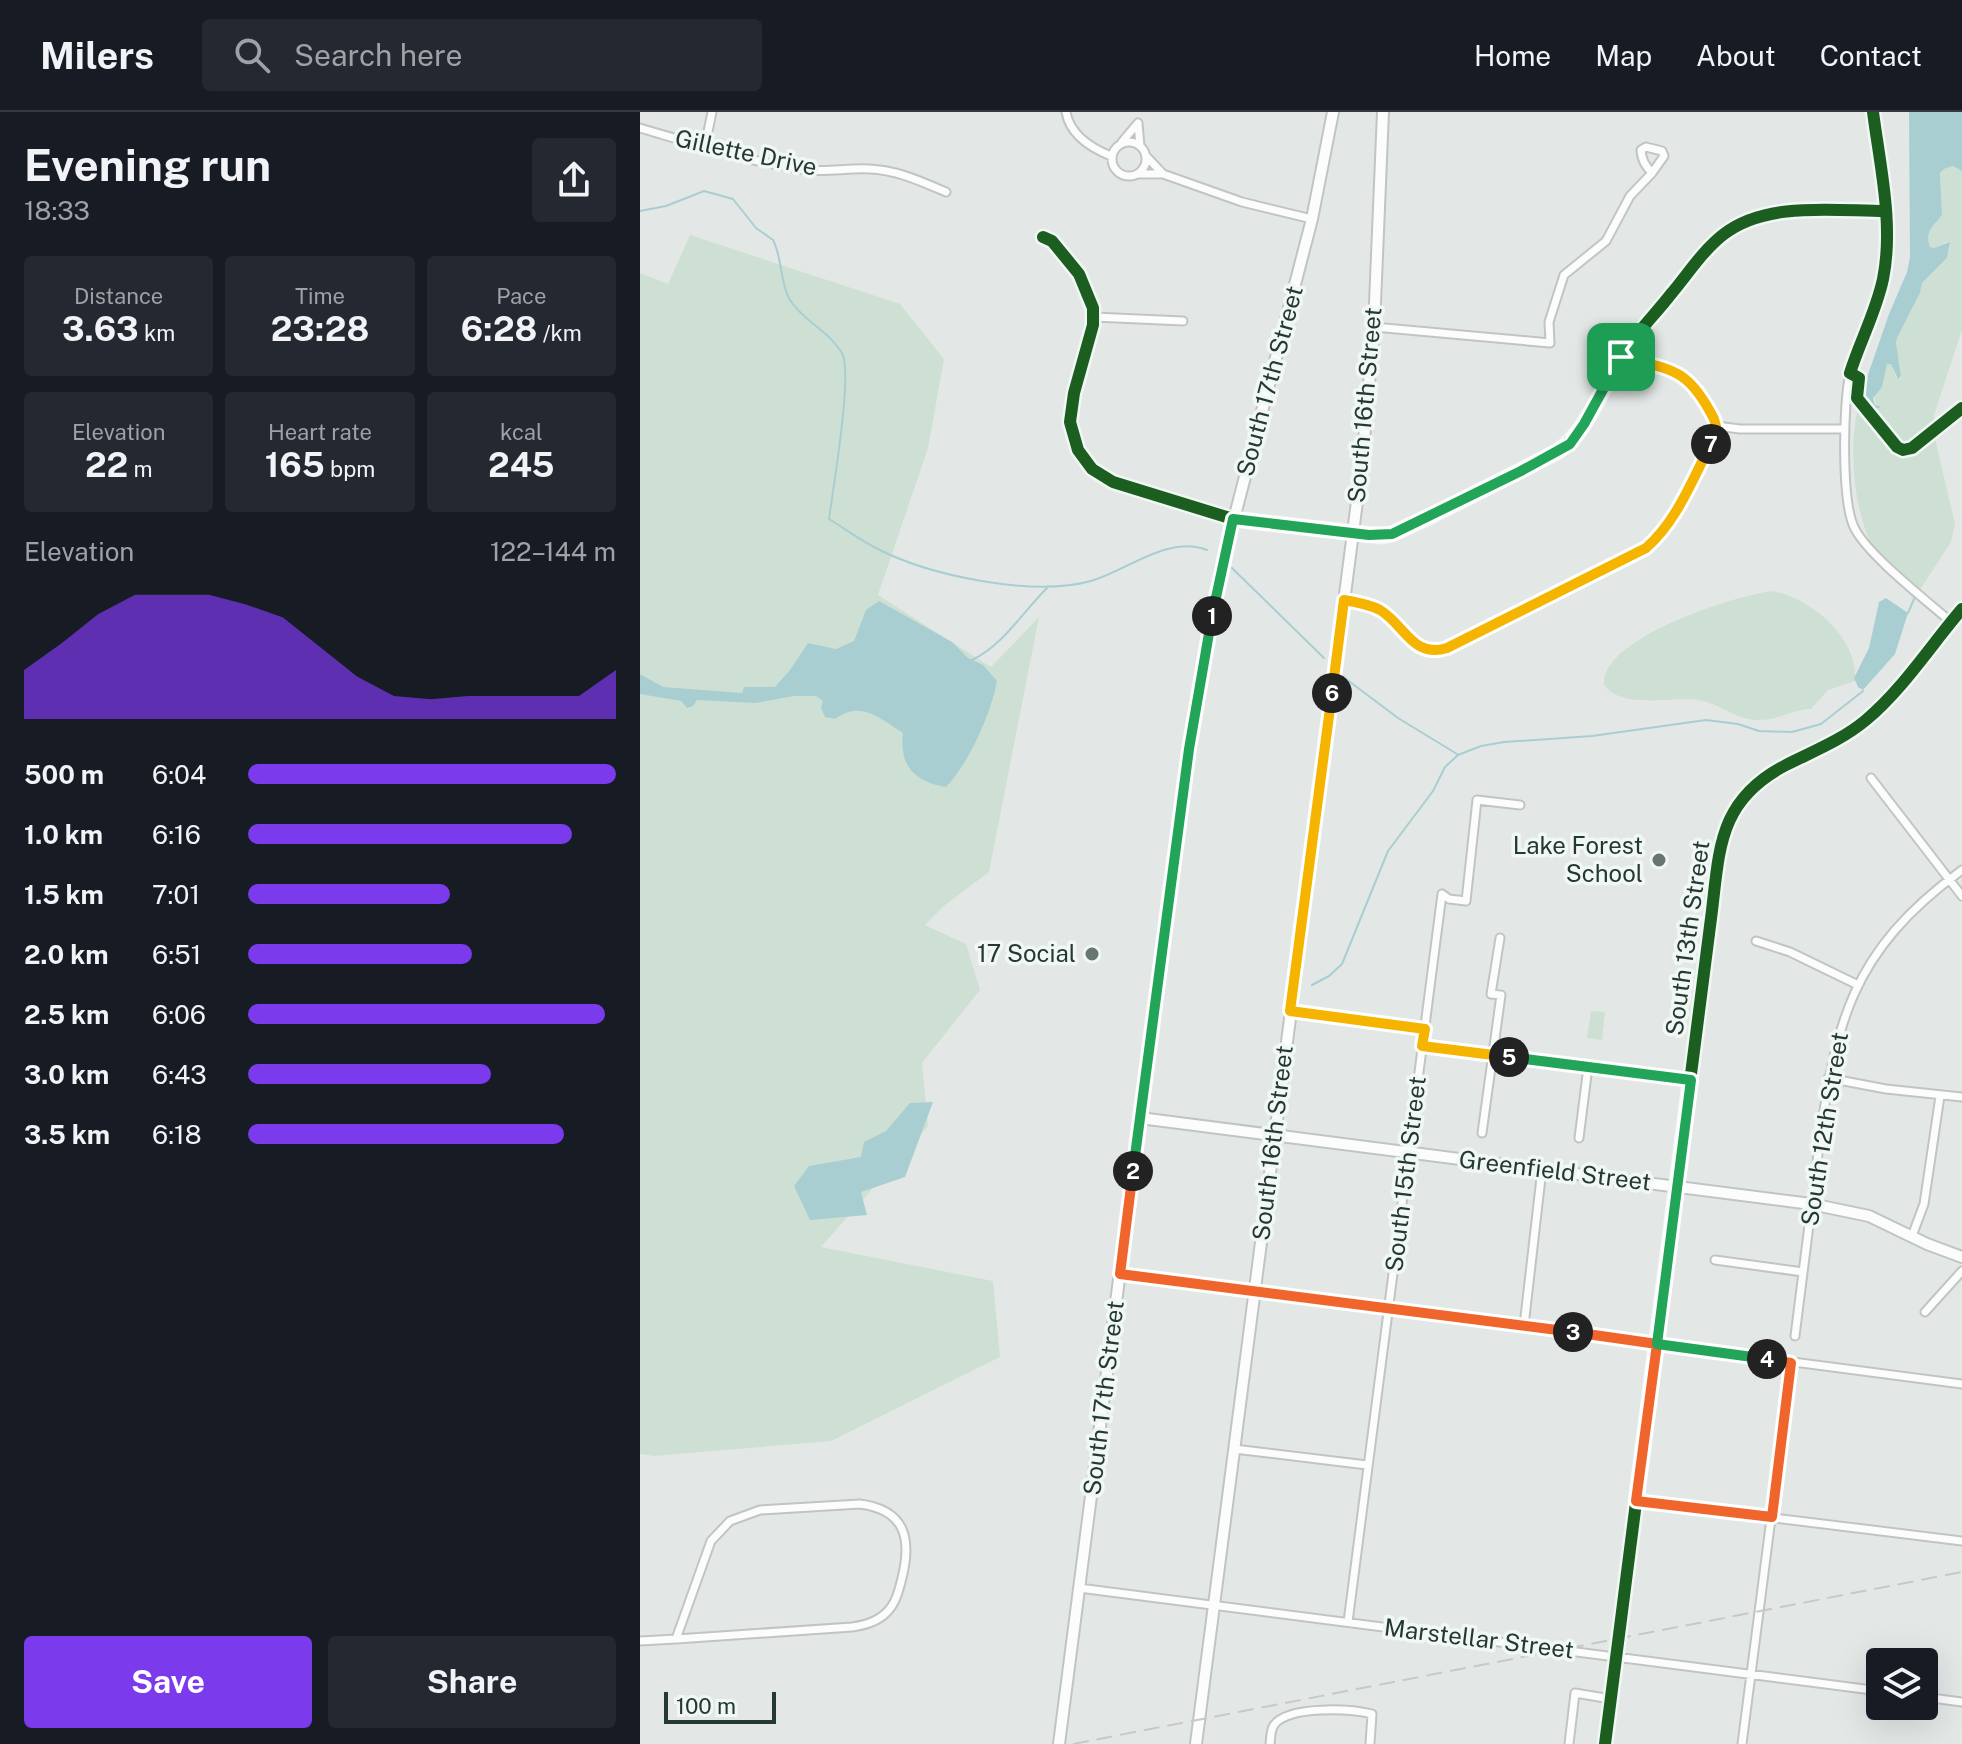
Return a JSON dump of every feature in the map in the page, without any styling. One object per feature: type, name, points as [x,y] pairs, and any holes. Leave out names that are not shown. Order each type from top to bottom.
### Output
[{"type":"main road","name":"South 17th Street","points":[[1059,1744],[1189,749],[1215,598],[1312,219],[1333,112]]},
{"type":"main road","name":"South 16th Street","points":[[1196,1744],[1362,463],[1374,327],[1383,112]]},
{"type":"main road","name":"Greenfield Street","points":[[1140,1118],[1811,1204],[1869,1216],[1962,1257]]},
{"type":"street","points":[[705,146],[712,112]]},
{"type":"street","points":[[1066,112],[1069,124],[1079,136],[1111,156]]},
{"type":"street","points":[[1142,112],[1138,123],[1111,156],[1112,165],[1118,172],[1127,176],[1163,174],[1242,202],[1312,219]]},
{"type":"street","points":[[1873,112],[1886,241],[1883,276],[1873,315],[1850,373],[1845,429],[1849,516],[1870,548],[1951,622]]},
{"type":"street","points":[[1138,123],[1140,146],[1163,174]]},
{"type":"street","name":"Gillette Drive","points":[[640,128],[808,170],[898,172],[946,192]]},
{"type":"street","points":[[1122,142],[1131,141],[1140,146]]},
{"type":"street","points":[[1137,174],[1145,165],[1146,156]]},
{"type":"street","points":[[1374,327],[1550,343],[1549,322],[1564,275],[1606,241],[1630,196],[1652,173]]},
{"type":"street","points":[[1043,237],[1052,241],[1079,274],[1089,294],[1094,317],[1074,393],[1070,422],[1072,436],[1092,469],[1113,482],[1233,519],[1382,536],[1392,534],[1570,444],[1621,357],[1703,255],[1734,227],[1785,212],[1885,211]]},
{"type":"street","points":[[1094,317],[1183,321]]},
{"type":"street","points":[[1344,600],[1380,611],[1412,642],[1431,651],[1447,648],[1646,548],[1676,511],[1714,439],[1716,426],[1707,404],[1690,381],[1673,370],[1621,357]]},
{"type":"street","points":[[1716,426],[1740,429],[1845,429]]},
{"type":"street","name":"South 13th Street","points":[[1605,1744],[1721,845],[1726,826],[1747,791],[1766,776],[1839,739],[1870,717],[1962,609]]},
{"type":"street","points":[[1871,778],[1962,896]]},
{"type":"street","name":"South 15th Street","points":[[1348,1622],[1442,894],[1466,901],[1477,800],[1520,805]]},
{"type":"street","name":"South 12th Street","points":[[1795,1336],[1828,1078],[1841,1025],[1858,985],[1895,929],[1913,909],[1962,870]]},
{"type":"street","points":[[1482,1133],[1501,995],[1491,994],[1500,938]]},
{"type":"street","points":[[1756,941],[1790,952],[1858,985]]},
{"type":"street","points":[[1290,1011],[1425,1029]]},
{"type":"street","points":[[1422,1046],[1691,1080]]},
{"type":"street","points":[[1579,1138],[1588,1067]]},
{"type":"street","points":[[1828,1078],[1962,1097]]},
{"type":"street","points":[[1912,1236],[1924,1204],[1940,1096]]},
{"type":"street","points":[[1524,1326],[1542,1169]]},
{"type":"street","points":[[1715,1260],[1803,1272]]},
{"type":"street","points":[[1925,1312],[1962,1271]]},
{"type":"street","points":[[1120,1274],[1962,1384]]},
{"type":"street","points":[[1742,1744],[1791,1363]]},
{"type":"street","points":[[1234,1449],[1367,1465]]},
{"type":"street","points":[[1636,1501],[1962,1541]]},
{"type":"street","points":[[640,1641],[676,1639],[852,1627],[875,1621],[890,1609],[900,1587],[907,1553],[902,1528],[884,1510],[860,1504],[760,1510],[739,1515],[721,1528],[711,1541],[676,1639]]},
{"type":"street","name":"Marstellar Street","points":[[1079,1588],[1866,1689]]},
{"type":"street","points":[[1569,1744],[1575,1693],[1611,1699]]},
{"type":"street","points":[[1938,1699],[1962,1702]]},
{"type":"street","points":[[1270,1744],[1271,1730],[1278,1722],[1296,1714],[1326,1710],[1372,1714],[1370,1744]]},
{"type":"green space","points":[[1953,166],[1962,171],[1962,330],[1934,415],[1936,443],[1955,524],[1951,542],[1914,599],[1882,563],[1869,540],[1857,499],[1854,433],[1862,394],[1863,398],[1876,405],[1874,396],[1882,386],[1887,364],[1891,363],[1896,377],[1900,379],[1897,338],[1922,283],[1947,258],[1950,245],[1947,242],[1930,247],[1928,237],[1942,214],[1940,173]]},
{"type":"green space","points":[[690,235],[900,304],[944,359],[928,448],[878,595],[991,667],[1039,617],[989,872],[945,905],[925,925],[966,944],[980,990],[922,1063],[928,1126],[821,1247],[993,1281],[1000,1357],[831,1441],[654,1456],[640,1454],[640,273],[668,284]]},
{"type":"green space","points":[[1772,591],[1802,602],[1830,623],[1849,650],[1855,681],[1828,690],[1811,709],[1757,720],[1699,700],[1635,700],[1612,693],[1604,685],[1609,668],[1623,651],[1645,636],[1672,622],[1729,601]]},
{"type":"green space","points":[[1591,1011],[1605,1012],[1602,1040],[1587,1038]]},
{"type":"water","points":[[1909,112],[1962,112],[1962,171],[1953,166],[1940,173],[1942,215],[1931,229],[1928,241],[1934,248],[1950,242],[1947,258],[1922,283],[1897,338],[1901,376],[1898,379],[1891,364],[1887,364],[1882,387],[1873,398],[1875,405],[1881,407],[1873,410],[1862,392],[1910,257]]},
{"type":"water","points":[[1886,598],[1908,613],[1895,654],[1863,690],[1854,678],[1869,648],[1879,602]]},
{"type":"water","points":[[879,601],[952,642],[968,658],[983,665],[997,681],[978,737],[963,765],[946,787],[925,781],[911,770],[904,754],[903,733],[862,711],[853,711],[835,719],[825,717],[821,708],[823,701],[816,696],[794,696],[755,703],[697,700],[687,708],[681,701],[640,694],[640,674],[663,687],[742,693],[744,687],[775,687],[808,643],[836,649],[854,641],[866,610]]},
{"type":"water","points":[[933,1102],[905,1177],[861,1192],[867,1215],[810,1220],[794,1186],[809,1166],[861,1157],[864,1142],[886,1131],[910,1103]]},
{"type":"waterway","points":[[640,211],[666,206],[704,191],[733,199],[756,228],[773,240],[790,300],[842,353],[845,364],[844,406],[829,519],[864,541],[898,558],[952,575],[1040,587],[1091,581],[1163,550],[1178,547],[1207,550]]},
{"type":"waterway","points":[[1232,568],[1324,658]]},
{"type":"waterway","points":[[972,660],[1003,637],[1047,588]]},
{"type":"waterway","points":[[1908,613],[1914,599]]},
{"type":"waterway","points":[[1342,676],[1398,718],[1457,754]]},
{"type":"waterway","points":[[1312,985],[1342,964],[1388,851],[1433,791],[1445,767],[1458,755],[1481,746],[1504,742],[1592,736],[1706,720],[1738,724],[1759,731],[1792,732],[1821,724],[1863,691]]},
{"type":"railway","points":[[1073,1744],[1962,1572]]},
{"type":"cycle path","points":[[1873,112],[1887,217],[1886,259],[1876,303],[1850,373],[1859,378],[1857,398],[1897,447],[1903,450],[1912,448],[1962,408]]},
{"type":"cycle path","points":[[1043,237],[1052,241],[1079,274],[1093,308],[1093,325],[1074,393],[1070,422],[1078,450],[1092,469],[1113,482],[1233,519],[1382,536],[1429,517],[1557,452],[1585,422],[1630,344],[1702,255],[1724,234],[1760,216],[1781,212],[1885,211]]},
{"type":"cycle path","points":[[1605,1744],[1716,876],[1725,833],[1733,813],[1762,780],[1847,734],[1879,708],[1962,609]]},
{"type":"place","name":"Lake Forest School","points":[[1659,860]]},
{"type":"place","name":"17 Social","points":[[1092,954]]},
{"type":"route","points":[[1621,357],[1570,444],[1392,534],[1369,535],[1233,519],[1215,598],[1189,749],[1120,1274],[1657,1344],[1636,1501],[1772,1517],[1791,1363],[1657,1344],[1691,1080],[1422,1046],[1425,1029],[1290,1011],[1344,600],[1380,611],[1418,647],[1439,650],[1646,548],[1676,511],[1714,439],[1716,426],[1707,404],[1682,375],[1621,357]]}]
